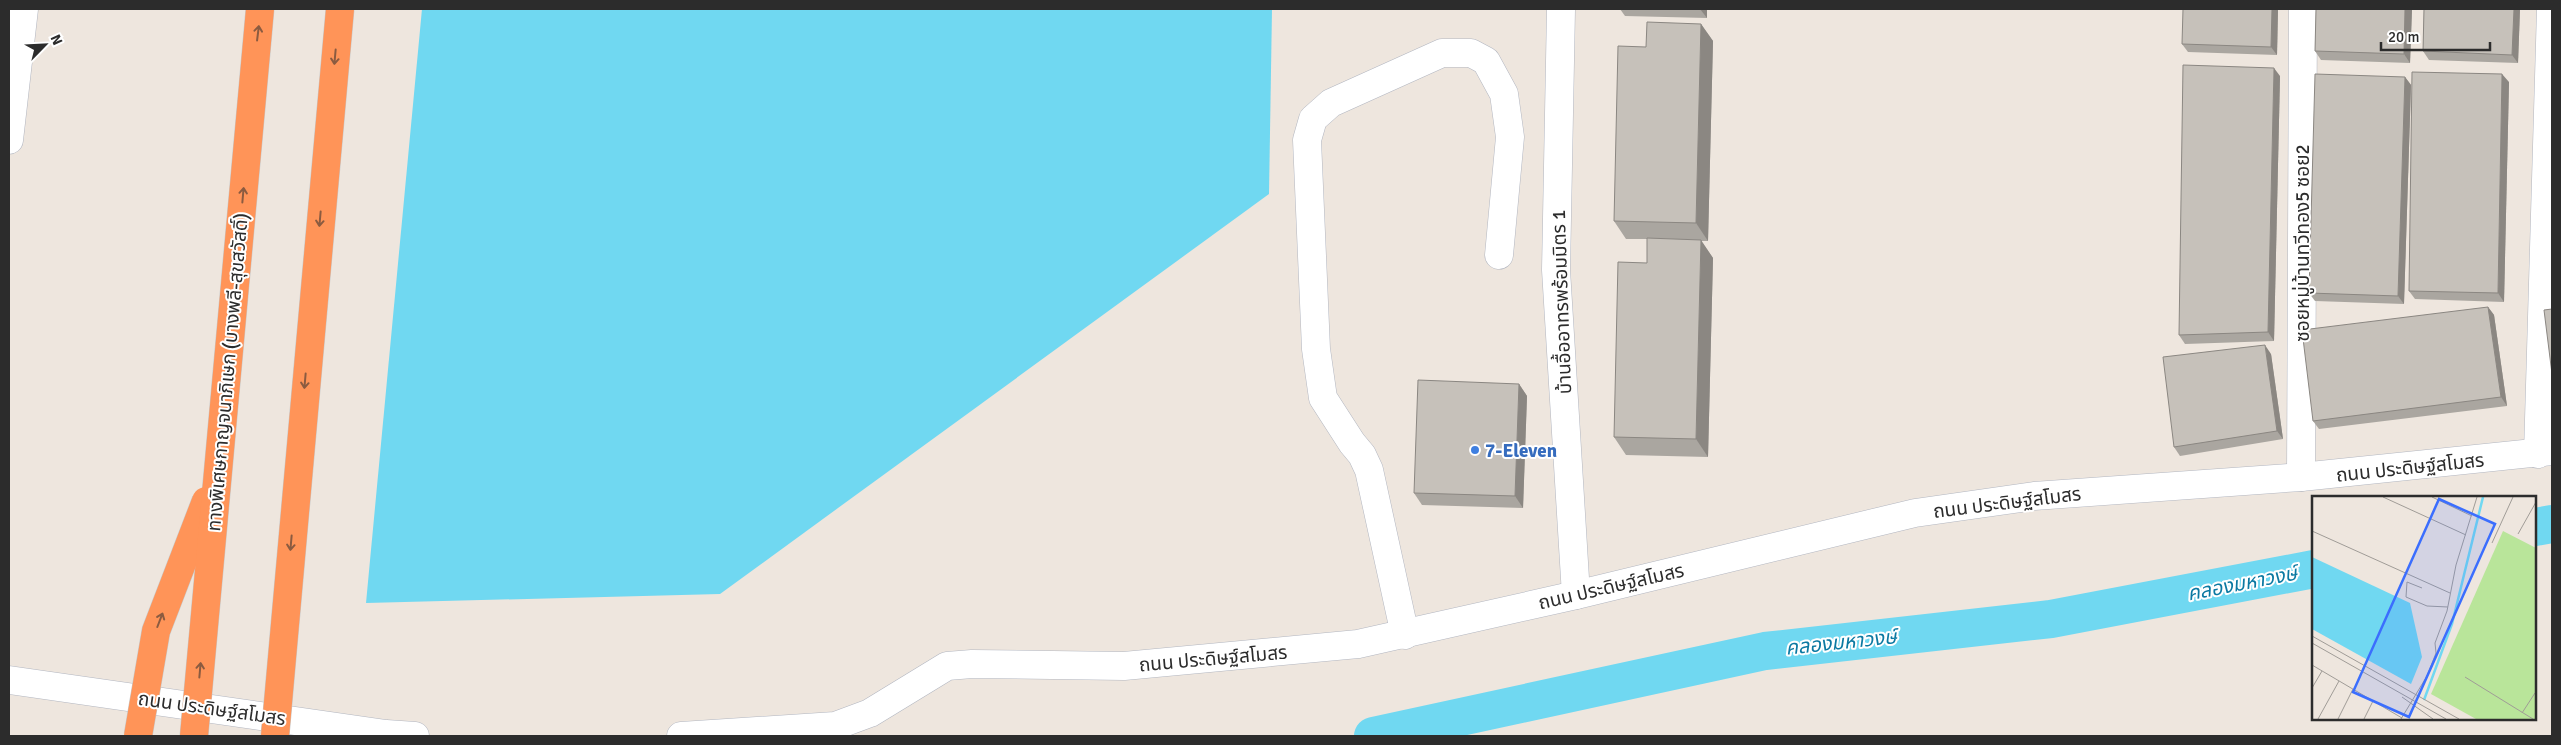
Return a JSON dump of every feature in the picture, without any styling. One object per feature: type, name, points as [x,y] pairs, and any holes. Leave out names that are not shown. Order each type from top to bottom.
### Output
[{"type":"highway","name":"ทางพิเศษกาญจนาภิเษก (บางพลี-สุขสวัสดิ์)","points":[[194,736],[260,9]]},
{"type":"highway","points":[[275,736],[340,9]]},
{"type":"highway","points":[[138,736],[156,631],[218,469]]},
{"type":"street","points":[[9,140],[24,9]]},
{"type":"street","name":"บ้านอื้ออาทรพร้อมมิตร 1","points":[[1561,9],[1556,270],[1576,595]]},
{"type":"street","name":"ซอยหมู่บ้านทวีทอง5 ซอย2","points":[[2301,477],[2303,9]]},
{"type":"street","points":[[2545,453],[2550,9]]},
{"type":"street","points":[[1405,635],[1369,470],[1362,455],[1347,436],[1323,398],[1316,349],[1307,140],[1313,119],[1331,103],[1442,53],[1471,52],[1486,61],[1504,94],[1510,136],[1499,255]]},
{"type":"street","name":"ถนน ประดิษฐ์สโมสร","points":[[681,736],[834,726],[870,713],[947,666],[972,664],[1124,666],[1358,644],[1405,635],[1576,595],[1915,513],[2034,496],[2301,477],[2545,453]]},
{"type":"street","name":"ถนน ประดิษฐ์สโมสร","points":[[9,680],[386,734],[415,736]]},
{"type":"water","points":[[422,9],[1272,9],[1269,194],[720,594],[366,603]]},
{"type":"building","points":[[2183,9],[2272,9],[2271,47],[2182,44]]},
{"type":"building","points":[[2316,9],[2405,9],[2404,54],[2315,51]]},
{"type":"building","points":[[2424,9],[2514,9],[2512,55],[2423,51]]},
{"type":"building","points":[[1647,22],[1701,24],[1696,223],[1614,221],[1618,46],[1646,47]]},
{"type":"building","points":[[2183,65],[2274,68],[2268,332],[2179,335]]},
{"type":"building","points":[[2412,72],[2502,74],[2498,293],[2409,291]]},
{"type":"building","points":[[2315,74],[2405,77],[2398,296],[2309,293]]},
{"type":"building","points":[[1647,238],[1701,240],[1696,439],[1614,437],[1618,262],[1647,263]]},
{"type":"building","points":[[2488,307],[2501,397],[2313,421],[2302,330]]},
{"type":"building","points":[[2552,309],[2552,374],[2544,310]]},
{"type":"building","points":[[2265,345],[2277,431],[2174,447],[2163,357]]},
{"type":"building","name":"7-Eleven","points":[[1418,380],[1519,384],[1515,496],[1414,493]]},
{"type":"waterway","name":"คลองมหาวงษ์","points":[[2536,527],[2552,524]]},
{"type":"waterway","name":"คลองมหาวงษ์","points":[[1373,736],[1765,651],[2051,619],[2312,569]]},
{"type":"place","name":"7-Eleven","points":[[1475,450]]}]
